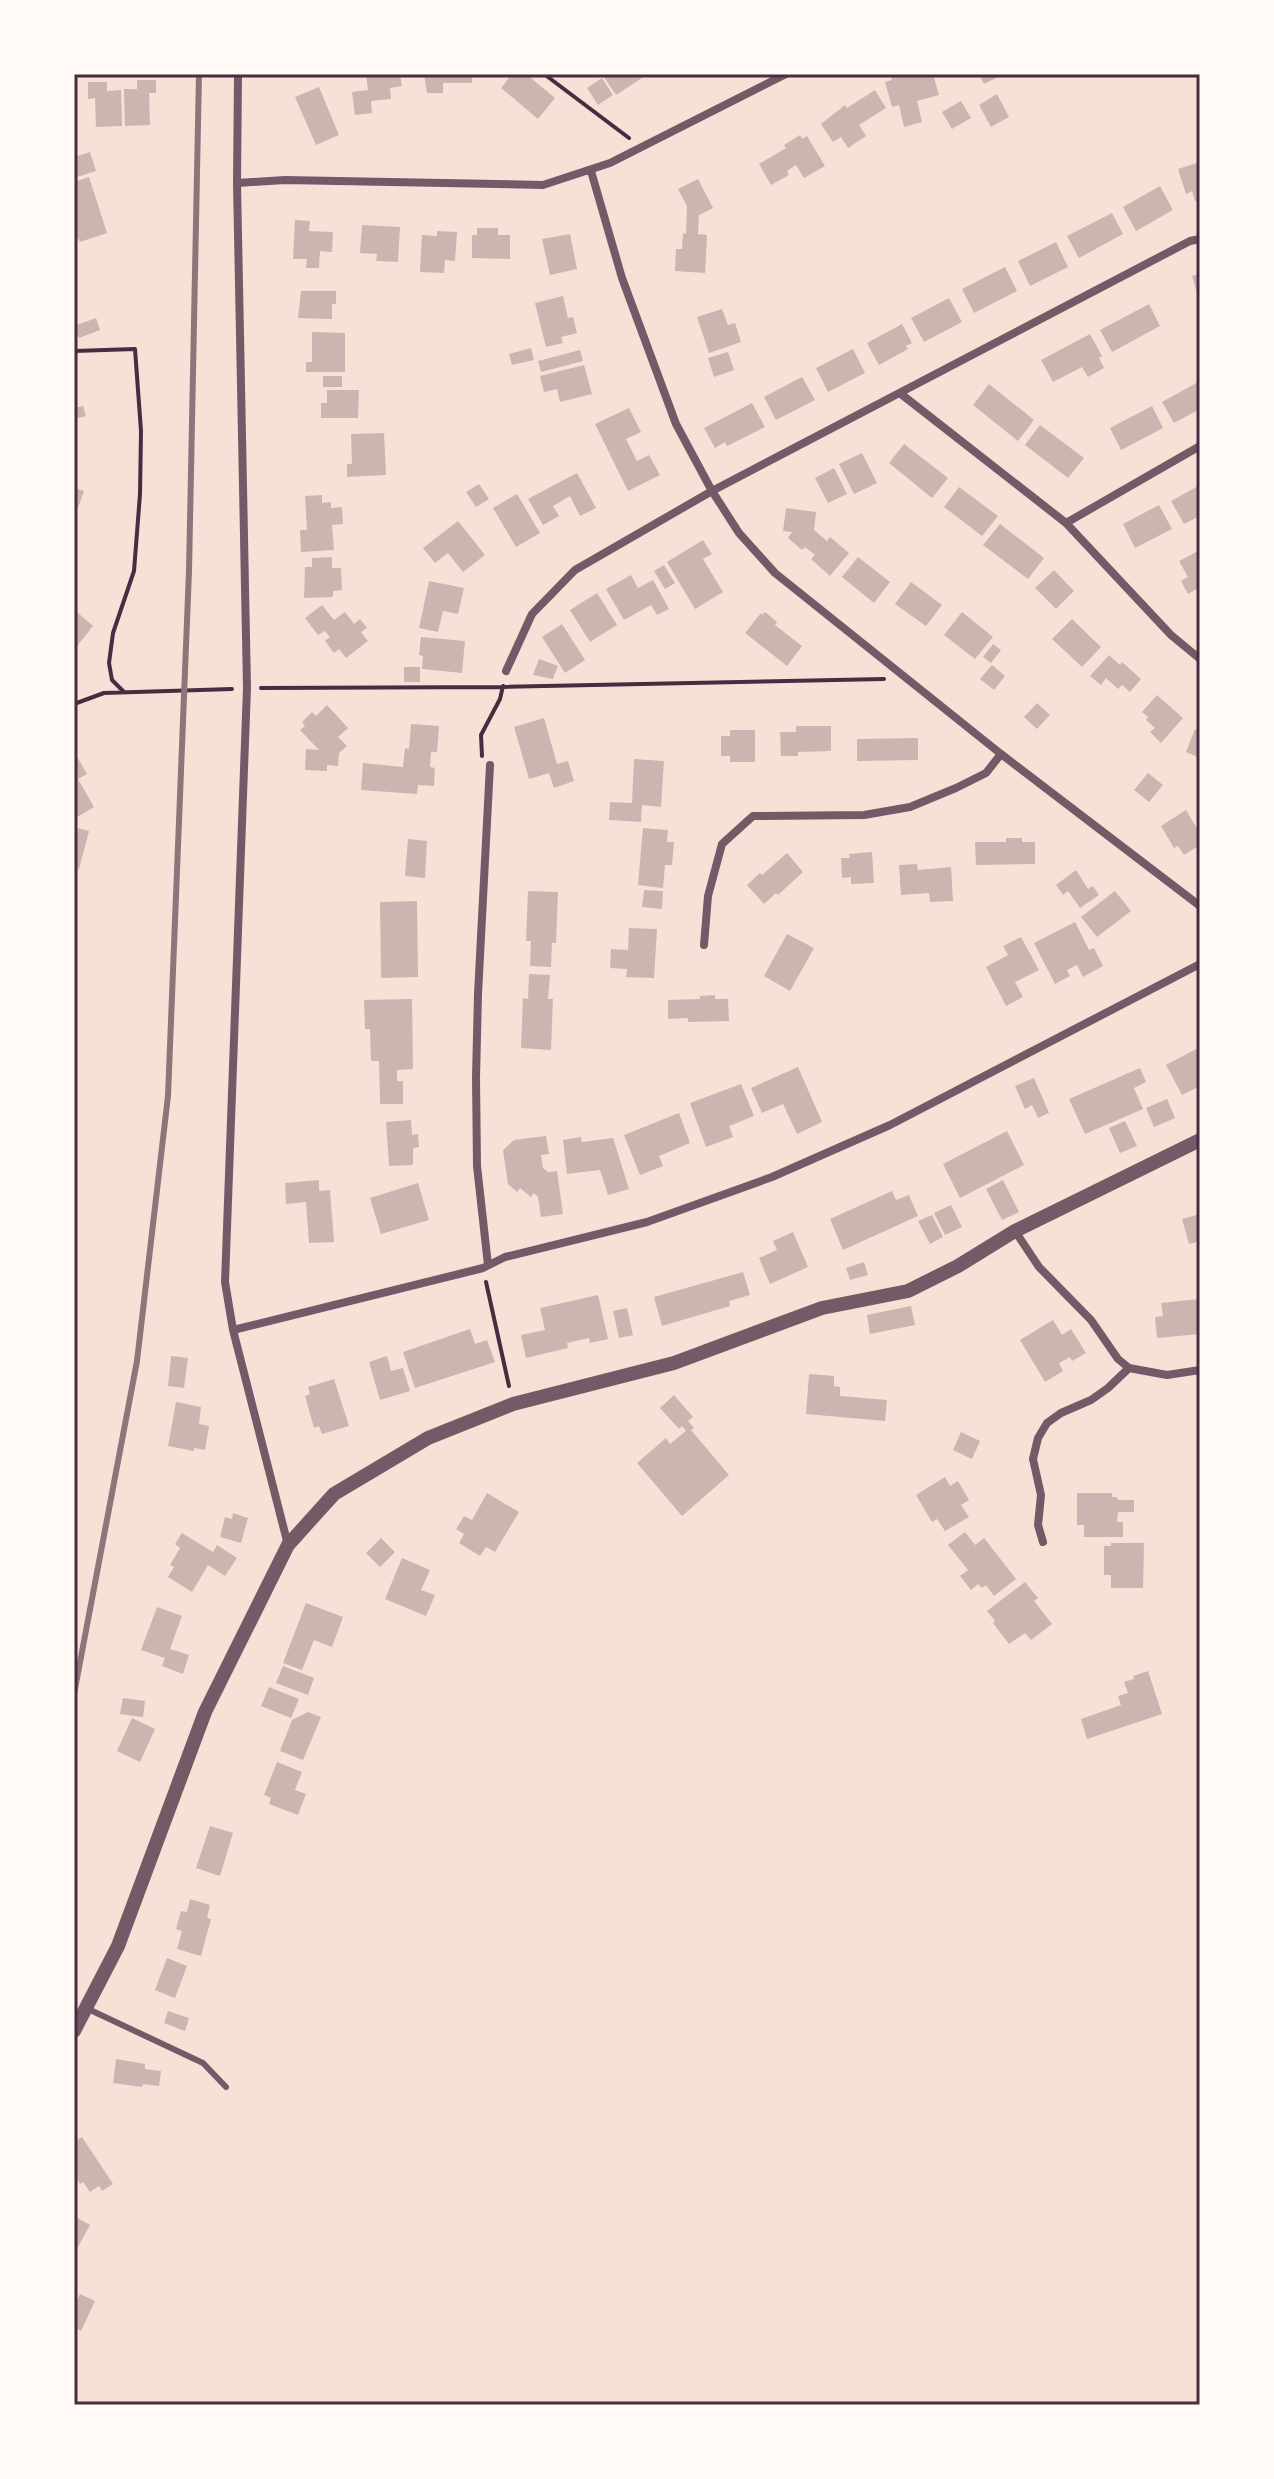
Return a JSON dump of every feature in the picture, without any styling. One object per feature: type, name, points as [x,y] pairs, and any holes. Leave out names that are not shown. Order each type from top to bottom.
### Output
[{"type":"street","points":[[238,74],[237,183],[247,688],[225,1282],[233,1330],[288,1545]]},
{"type":"street","points":[[237,183],[285,180],[543,185],[591,171],[786,74]]},
{"type":"street","points":[[591,171],[622,278],[676,424],[739,533],[775,573],[1001,754],[1200,906]]},
{"type":"street","points":[[506,671],[532,614],[575,570],[712,491],[1190,241],[1200,239]]},
{"type":"street","points":[[901,394],[1066,523],[1171,635],[1200,659]]},
{"type":"street","points":[[1066,523],[1200,446]]},
{"type":"street","points":[[704,945],[708,896],[722,844],[753,816],[864,815],[910,807],[986,773],[1001,754]]},
{"type":"street","points":[[486,1267],[477,1166],[476,1078],[490,765]]},
{"type":"street","points":[[233,1330],[486,1267],[505,1257],[647,1222],[772,1177],[890,1125],[1200,964]]},
{"type":"street","points":[[74,2031],[118,1946],[205,1712],[288,1545],[334,1494],[428,1438],[513,1404],[674,1363],[822,1308],[908,1291],[958,1266],[1015,1231],[1200,1140]]},
{"type":"street","points":[[1015,1231],[1039,1267],[1091,1320],[1118,1359],[1129,1368],[1167,1375],[1200,1370]]},
{"type":"street","points":[[1043,1542],[1038,1525],[1041,1495],[1033,1459],[1038,1438],[1047,1423],[1091,1400],[1129,1368]]},
{"type":"lane","points":[[86,2008],[203,2063],[226,2087]]},
{"type":"path","points":[[544,74],[640,147]]},
{"type":"path","points":[[74,351],[135,349],[141,431],[134,571],[113,633],[109,663],[112,680],[126,693]]},
{"type":"path","points":[[74,704],[104,693],[247,688],[502,687],[907,679]]},
{"type":"path","points":[[490,765],[482,757],[481,735],[500,699],[502,687]]},
{"type":"path","points":[[486,1267],[513,1404]]},
{"type":"building","points":[[366,74],[400,74],[402,86],[390,88],[391,99],[371,101],[372,113],[355,115],[352,92],[368,90]]},
{"type":"building","points":[[424,74],[472,74],[472,83],[443,83],[443,93],[427,93]]},
{"type":"building","points":[[512,74],[526,74],[555,98],[538,119],[501,88]]},
{"type":"building","points":[[602,74],[640,74],[642,78],[616,95]]},
{"type":"building","points":[[890,74],[933,74],[939,95],[917,101],[922,122],[904,127],[899,105],[892,107],[885,82],[892,80]]},
{"type":"building","points":[[979,74],[1004,74],[984,84]]},
{"type":"building","points":[[602,78],[613,95],[598,105],[587,88]]},
{"type":"building","points":[[137,80],[156,80],[156,93],[149,93],[150,125],[125,126],[124,89],[137,89]]},
{"type":"building","points":[[88,82],[107,82],[107,91],[121,90],[122,126],[96,127],[95,98],[88,99]]},
{"type":"building","points":[[319,87],[339,135],[316,145],[295,97]]},
{"type":"building","points":[[875,90],[886,108],[859,125],[866,136],[848,148],[841,137],[833,142],[821,124],[845,105],[847,108]]},
{"type":"building","points":[[997,94],[1009,117],[991,127],[979,105]]},
{"type":"building","points":[[961,101],[971,118],[952,129],[942,112]]},
{"type":"building","points":[[800,135],[802,139],[807,136],[825,166],[804,178],[796,165],[787,171],[789,175],[771,185],[759,164],[786,148],[784,145]]},
{"type":"building","points":[[90,152],[96,171],[77,177],[74,157]]},
{"type":"building","points":[[1200,162],[1200,200],[1195,201],[1192,191],[1186,194],[1178,169]]},
{"type":"building","points":[[89,177],[107,233],[80,242],[78,238],[74,240],[74,182]]},
{"type":"building","points":[[698,179],[713,208],[699,215],[698,234],[707,235],[705,273],[675,271],[676,249],[682,249],[683,233],[686,234],[687,206],[678,189]]},
{"type":"building","points":[[1160,186],[1173,210],[1136,231],[1123,207]]},
{"type":"building","points":[[1112,213],[1123,234],[1079,258],[1067,236]]},
{"type":"building","points":[[295,220],[310,221],[309,231],[333,232],[332,252],[320,251],[319,268],[306,268],[307,259],[293,259]]},
{"type":"building","points":[[362,225],[400,227],[398,262],[376,261],[377,254],[360,253]]},
{"type":"building","points":[[477,228],[498,228],[498,235],[510,235],[510,259],[472,258],[472,235],[477,235]]},
{"type":"building","points":[[437,231],[457,232],[455,261],[445,260],[444,273],[420,272],[422,235],[437,236]]},
{"type":"building","points":[[570,234],[577,269],[550,275],[542,239]]},
{"type":"building","points":[[1056,242],[1068,267],[1030,286],[1018,261]]},
{"type":"building","points":[[1005,267],[1017,291],[974,313],[962,289]]},
{"type":"building","points":[[1200,274],[1200,299],[1199,299],[1192,276]]},
{"type":"building","points":[[301,291],[336,291],[332,319],[298,318]]},
{"type":"building","points":[[563,296],[568,318],[573,317],[577,333],[561,337],[563,343],[546,347],[535,303]]},
{"type":"building","points":[[949,298],[962,322],[924,342],[911,318]]},
{"type":"building","points":[[1149,304],[1160,326],[1112,352],[1100,330]]},
{"type":"building","points":[[722,309],[728,325],[735,323],[741,342],[709,353],[697,317]]},
{"type":"building","points":[[96,318],[100,330],[79,338],[74,326]]},
{"type":"building","points":[[902,324],[912,343],[906,346],[908,349],[879,365],[867,343]]},
{"type":"building","points":[[312,332],[345,333],[345,372],[306,372],[306,362],[312,362]]},
{"type":"building","points":[[1090,334],[1102,356],[1099,358],[1104,368],[1088,377],[1082,367],[1053,382],[1041,360]]},
{"type":"building","points":[[531,348],[534,360],[512,365],[509,354]]},
{"type":"building","points":[[853,349],[865,373],[828,392],[816,368]]},
{"type":"building","points":[[580,350],[583,361],[541,372],[538,361]]},
{"type":"building","points":[[728,352],[734,370],[714,377],[708,358]]},
{"type":"building","points":[[584,365],[592,394],[560,402],[557,389],[544,392],[540,376]]},
{"type":"building","points":[[323,376],[342,376],[342,387],[323,387]]},
{"type":"building","points":[[802,377],[815,400],[776,420],[764,397]]},
{"type":"building","points":[[1200,381],[1200,409],[1174,423],[1162,402]]},
{"type":"building","points":[[989,384],[1034,420],[1018,441],[973,405]]},
{"type":"building","points":[[327,390],[359,390],[358,418],[321,418],[321,403],[327,403]]},
{"type":"building","points":[[752,403],[765,427],[727,446],[725,442],[715,448],[704,428]]},
{"type":"building","points":[[83,406],[86,416],[74,419],[74,408]]},
{"type":"building","points":[[1152,406],[1163,428],[1121,450],[1110,428]]},
{"type":"building","points":[[629,408],[641,432],[626,439],[637,461],[649,455],[660,475],[628,491],[595,424]]},
{"type":"building","points":[[1040,425],[1084,458],[1068,478],[1025,445]]},
{"type":"building","points":[[384,433],[386,475],[347,477],[347,464],[352,464],[351,434]]},
{"type":"building","points":[[904,444],[948,478],[932,498],[889,463]]},
{"type":"building","points":[[862,453],[877,483],[854,494],[839,464]]},
{"type":"building","points":[[834,468],[847,494],[828,503],[815,478]]},
{"type":"building","points":[[577,473],[596,508],[580,516],[570,496],[553,506],[559,516],[543,525],[528,499]]},
{"type":"building","points":[[479,484],[489,499],[476,507],[466,492]]},
{"type":"building","points":[[1200,485],[1200,516],[1184,524],[1171,501]]},
{"type":"building","points":[[959,487],[998,516],[982,536],[944,507]]},
{"type":"building","points":[[74,488],[84,491],[74,519]]},
{"type":"building","points":[[517,494],[540,533],[516,547],[493,508]]},
{"type":"building","points":[[322,495],[322,503],[331,502],[331,508],[342,507],[343,524],[332,525],[334,550],[301,552],[300,530],[307,530],[305,496]]},
{"type":"building","points":[[1159,505],[1172,529],[1135,548],[1123,524]]},
{"type":"building","points":[[786,508],[816,512],[814,530],[827,541],[830,537],[849,553],[830,576],[811,559],[815,555],[805,547],[802,550],[788,538],[792,532],[783,531]]},
{"type":"building","points":[[458,521],[485,555],[463,572],[448,553],[435,563],[423,548]]},
{"type":"building","points":[[1000,524],[1044,558],[1028,579],[983,545]]},
{"type":"building","points":[[703,540],[712,554],[703,559],[723,592],[695,609],[667,562]]},
{"type":"building","points":[[1200,550],[1200,587],[1188,594],[1181,581],[1188,577],[1179,561]]},
{"type":"building","points":[[332,557],[332,568],[341,568],[342,590],[333,591],[333,597],[304,598],[305,567],[312,567],[312,558]]},
{"type":"building","points":[[858,557],[890,582],[874,603],[842,577]]},
{"type":"building","points":[[664,565],[675,583],[665,589],[654,571]]},
{"type":"building","points":[[1054,570],[1074,591],[1056,609],[1035,588]]},
{"type":"building","points":[[631,575],[638,588],[653,580],[669,609],[657,615],[651,605],[624,620],[606,589]]},
{"type":"building","points":[[429,581],[464,588],[458,614],[443,611],[438,632],[419,628]]},
{"type":"building","points":[[911,582],[942,605],[926,626],[895,604]]},
{"type":"building","points":[[597,593],[617,625],[590,642],[570,610]]},
{"type":"building","points":[[322,605],[334,620],[345,612],[354,624],[360,619],[367,628],[361,632],[368,641],[346,658],[339,649],[334,653],[325,641],[330,637],[325,631],[318,635],[305,618]]},
{"type":"building","points":[[765,612],[777,622],[775,625],[802,646],[787,666],[745,633]]},
{"type":"building","points":[[962,612],[993,637],[975,659],[944,635]]},
{"type":"building","points":[[78,613],[93,626],[77,646],[74,643],[74,618]]},
{"type":"building","points":[[1072,619],[1101,647],[1082,667],[1052,639]]},
{"type":"building","points":[[562,624],[585,660],[565,673],[542,637]]},
{"type":"building","points":[[421,637],[465,641],[462,673],[422,669],[423,656],[419,655]]},
{"type":"building","points":[[993,644],[1001,650],[991,663],[983,657]]},
{"type":"building","points":[[1109,655],[1141,679],[1130,692],[1122,685],[1118,689],[1106,678],[1101,685],[1090,676]]},
{"type":"building","points":[[539,659],[558,666],[553,679],[533,675]]},
{"type":"building","points":[[992,665],[1005,676],[994,690],[980,679]]},
{"type":"building","points":[[404,667],[420,667],[420,682],[404,682]]},
{"type":"building","points":[[1157,695],[1183,718],[1161,743],[1150,732],[1155,728],[1142,712]]},
{"type":"building","points":[[1037,703],[1050,715],[1037,729],[1024,717]]},
{"type":"building","points":[[327,705],[348,728],[338,737],[347,746],[339,753],[338,766],[327,765],[327,771],[305,770],[306,749],[319,750],[300,730],[305,726],[302,722],[312,712],[316,716]]},
{"type":"building","points":[[544,718],[557,764],[568,761],[574,781],[554,788],[549,773],[529,779],[514,727]]},
{"type":"building","points":[[411,724],[439,726],[437,752],[431,752],[430,767],[435,768],[434,786],[418,785],[417,794],[361,790],[363,763],[403,767],[405,748],[409,749]]},
{"type":"building","points":[[796,726],[831,726],[831,751],[781,756],[780,732],[796,732]]},
{"type":"building","points":[[1195,729],[1200,731],[1200,758],[1186,752]]},
{"type":"building","points":[[730,730],[755,730],[755,762],[730,762],[730,756],[721,756],[721,736],[730,736]]},
{"type":"building","points":[[918,738],[918,760],[857,761],[857,739]]},
{"type":"building","points":[[76,755],[87,774],[78,779],[94,807],[74,819],[74,757]]},
{"type":"building","points":[[634,759],[664,761],[661,807],[642,805],[641,822],[609,820],[610,802],[632,803]]},
{"type":"building","points":[[1148,773],[1163,785],[1149,802],[1134,790]]},
{"type":"building","points":[[1186,810],[1196,827],[1200,824],[1200,845],[1184,855],[1178,846],[1174,848],[1161,826]]},
{"type":"building","points":[[78,828],[89,831],[79,869],[74,868],[74,832]]},
{"type":"building","points":[[643,828],[668,830],[667,842],[674,842],[672,865],[665,865],[663,888],[638,885]]},
{"type":"building","points":[[1006,838],[1035,842],[1035,864],[976,865],[975,842],[1006,842]]},
{"type":"building","points":[[408,839],[427,841],[425,878],[405,876]]},
{"type":"building","points":[[872,852],[874,883],[851,884],[851,877],[842,878],[841,858],[850,858],[849,854]]},
{"type":"building","points":[[787,853],[803,872],[764,904],[747,885]]},
{"type":"building","points":[[917,864],[918,870],[951,867],[953,901],[930,902],[929,893],[901,895],[899,865]]},
{"type":"building","points":[[1076,870],[1088,889],[1093,886],[1099,895],[1080,908],[1068,891],[1063,895],[1056,885]]},
{"type":"building","points":[[644,890],[663,891],[662,909],[642,907]]},
{"type":"building","points":[[528,891],[558,892],[556,943],[552,943],[551,967],[530,966],[531,941],[526,941]]},
{"type":"building","points":[[1115,891],[1131,911],[1097,937],[1081,917]]},
{"type":"building","points":[[417,901],[418,977],[381,978],[380,902]]},
{"type":"building","points":[[1075,922],[1089,950],[1094,948],[1103,966],[1083,977],[1077,965],[1067,970],[1070,976],[1055,984],[1034,943]]},
{"type":"building","points":[[629,928],[657,929],[654,978],[626,977],[627,969],[610,968],[611,949],[628,950]]},
{"type":"building","points":[[787,934],[814,948],[790,991],[764,976]]},
{"type":"building","points":[[1021,937],[1039,970],[1015,982],[1023,997],[1006,1006],[986,967],[1008,955],[1003,946]]},
{"type":"building","points":[[529,974],[550,975],[548,999],[553,999],[551,1050],[521,1048],[523,998],[528,999]]},
{"type":"building","points":[[715,995],[715,999],[728,999],[729,1021],[668,1019],[668,1000]]},
{"type":"building","points":[[412,999],[413,1069],[397,1070],[397,1081],[403,1081],[403,1104],[380,1104],[379,1061],[371,1061],[370,1029],[365,1029],[364,1000]]},
{"type":"building","points":[[1200,1047],[1200,1086],[1182,1095],[1166,1065]]},
{"type":"building","points":[[798,1067],[822,1122],[797,1134],[783,1104],[762,1113],[751,1088]]},
{"type":"building","points":[[1140,1068],[1146,1082],[1134,1088],[1143,1109],[1085,1134],[1069,1099]]},
{"type":"building","points":[[1034,1078],[1049,1113],[1038,1118],[1032,1105],[1025,1109],[1015,1086]]},
{"type":"building","points":[[741,1084],[754,1116],[729,1126],[733,1137],[706,1147],[690,1103]]},
{"type":"building","points":[[1167,1099],[1175,1118],[1154,1127],[1146,1108]]},
{"type":"building","points":[[679,1113],[690,1143],[659,1156],[663,1166],[640,1175],[624,1135]]},
{"type":"building","points":[[411,1120],[412,1135],[418,1134],[419,1147],[413,1148],[413,1165],[389,1166],[386,1122]]},
{"type":"building","points":[[1125,1121],[1137,1146],[1120,1153],[1109,1128]]},
{"type":"building","points":[[1007,1131],[1024,1165],[960,1198],[943,1164]]},
{"type":"building","points":[[546,1136],[549,1154],[541,1155],[543,1168],[548,1172],[557,1171],[563,1214],[541,1217],[538,1197],[534,1193],[531,1197],[520,1188],[517,1192],[508,1184],[503,1150],[514,1140]]},
{"type":"building","points":[[581,1137],[582,1142],[613,1138],[629,1189],[608,1195],[600,1170],[567,1174],[563,1140]]},
{"type":"building","points":[[319,1180],[319,1191],[330,1190],[334,1242],[309,1243],[306,1202],[286,1204],[285,1183]]},
{"type":"building","points":[[1003,1180],[1019,1212],[1002,1220],[986,1189]]},
{"type":"building","points":[[418,1183],[429,1220],[381,1234],[370,1198]]},
{"type":"building","points":[[892,1191],[896,1200],[909,1195],[918,1216],[843,1250],[830,1219]]},
{"type":"building","points":[[951,1205],[962,1227],[945,1235],[934,1213]]},
{"type":"building","points":[[1200,1214],[1200,1241],[1189,1244],[1182,1219]]},
{"type":"building","points":[[932,1215],[943,1237],[930,1244],[918,1221]]},
{"type":"building","points":[[793,1232],[808,1267],[770,1284],[759,1258],[777,1250],[773,1241]]},
{"type":"building","points":[[864,1262],[868,1275],[850,1280],[846,1268]]},
{"type":"building","points":[[743,1272],[750,1295],[729,1301],[730,1306],[662,1326],[654,1297]]},
{"type":"building","points":[[598,1295],[608,1339],[590,1343],[589,1338],[567,1343],[568,1348],[526,1358],[521,1335],[545,1330],[540,1308]]},
{"type":"building","points":[[1200,1299],[1200,1334],[1157,1338],[1155,1317],[1163,1316],[1161,1303]]},
{"type":"building","points":[[911,1306],[915,1325],[870,1334],[867,1315]]},
{"type":"building","points":[[627,1308],[633,1335],[619,1338],[613,1311]]},
{"type":"building","points":[[1053,1320],[1062,1335],[1071,1329],[1086,1353],[1072,1361],[1070,1357],[1059,1363],[1063,1371],[1045,1382],[1020,1340]]},
{"type":"building","points":[[470,1329],[475,1344],[487,1340],[495,1362],[415,1388],[403,1352]]},
{"type":"building","points":[[171,1356],[188,1358],[184,1388],[168,1386]]},
{"type":"building","points":[[387,1356],[391,1371],[403,1368],[410,1391],[380,1400],[369,1362]]},
{"type":"building","points":[[809,1374],[834,1376],[834,1386],[840,1387],[840,1396],[887,1400],[885,1421],[806,1414]]},
{"type":"building","points":[[334,1379],[349,1426],[322,1434],[319,1426],[314,1428],[305,1396],[310,1394],[308,1387]]},
{"type":"building","points":[[674,1395],[693,1417],[688,1421],[694,1428],[691,1430],[729,1475],[682,1516],[637,1463],[666,1438],[670,1444],[686,1431],[682,1426],[679,1429],[660,1408]]},
{"type":"building","points":[[176,1402],[201,1407],[199,1424],[209,1426],[205,1450],[168,1446]]},
{"type":"building","points":[[961,1432],[980,1441],[972,1459],[953,1450]]},
{"type":"building","points":[[945,1477],[950,1486],[958,1481],[969,1500],[961,1505],[969,1517],[945,1531],[937,1519],[932,1522],[916,1495]]},
{"type":"building","points":[[487,1493],[519,1512],[495,1552],[486,1547],[480,1556],[459,1543],[464,1534],[456,1529],[464,1516],[472,1520]]},
{"type":"building","points":[[1077,1493],[1112,1493],[1112,1497],[1118,1500],[1134,1500],[1134,1512],[1118,1512],[1117,1522],[1123,1522],[1123,1537],[1084,1537],[1084,1525],[1077,1525]]},
{"type":"building","points":[[233,1513],[248,1518],[241,1543],[220,1537],[225,1517],[232,1519]]},
{"type":"building","points":[[965,1532],[975,1545],[984,1538],[1016,1579],[994,1596],[986,1585],[982,1588],[978,1584],[971,1590],[960,1576],[968,1570],[948,1545]]},
{"type":"building","points":[[182,1533],[213,1552],[217,1545],[237,1558],[225,1576],[208,1565],[192,1592],[168,1577],[174,1567],[170,1565],[180,1548],[175,1544]]},
{"type":"building","points":[[381,1538],[395,1552],[380,1567],[366,1553]]},
{"type":"building","points":[[1111,1543],[1144,1543],[1143,1588],[1111,1588],[1111,1575],[1104,1575],[1104,1546],[1111,1546]]},
{"type":"building","points":[[402,1558],[430,1570],[421,1590],[435,1595],[426,1616],[385,1599]]},
{"type":"building","points":[[1025,1582],[1038,1598],[1034,1601],[1052,1624],[1031,1640],[1025,1633],[1009,1644],[987,1611]]},
{"type":"building","points":[[306,1603],[343,1617],[332,1647],[314,1640],[302,1670],[283,1663]]},
{"type":"building","points":[[157,1607],[182,1616],[170,1649],[189,1655],[183,1674],[162,1666],[165,1658],[141,1650]]},
{"type":"building","points":[[283,1666],[314,1678],[308,1695],[276,1683]]},
{"type":"building","points":[[1148,1671],[1162,1714],[1087,1739],[1081,1719],[1121,1705],[1118,1696],[1128,1693],[1124,1682]]},
{"type":"building","points":[[269,1687],[299,1699],[291,1718],[261,1706]]},
{"type":"building","points":[[123,1698],[145,1701],[143,1717],[120,1714]]},
{"type":"building","points":[[308,1712],[321,1717],[303,1760],[280,1751],[292,1720]]},
{"type":"building","points":[[132,1718],[155,1729],[140,1762],[117,1751]]},
{"type":"building","points":[[277,1762],[302,1772],[295,1790],[306,1794],[298,1815],[269,1804],[271,1798],[264,1795]]},
{"type":"building","points":[[210,1826],[233,1833],[220,1876],[196,1868]]},
{"type":"building","points":[[190,1899],[210,1905],[207,1918],[211,1919],[201,1956],[177,1949],[182,1931],[176,1929],[181,1911],[187,1912]]},
{"type":"building","points":[[167,1958],[187,1966],[175,1998],[155,1990]]},
{"type":"building","points":[[168,2011],[189,2018],[185,2031],[164,2023]]},
{"type":"building","points":[[116,2059],[145,2064],[145,2069],[161,2071],[159,2086],[113,2083]]},
{"type":"building","points":[[82,2137],[113,2184],[102,2191],[99,2186],[90,2192],[74,2175],[74,2142]]},
{"type":"building","points":[[74,2216],[90,2225],[74,2254]]},
{"type":"building","points":[[80,2294],[95,2301],[81,2331],[74,2327],[74,2307]]},
{"type":"railway","points":[[74,1694],[137,1361],[168,1096],[189,571],[199,74]]}]
